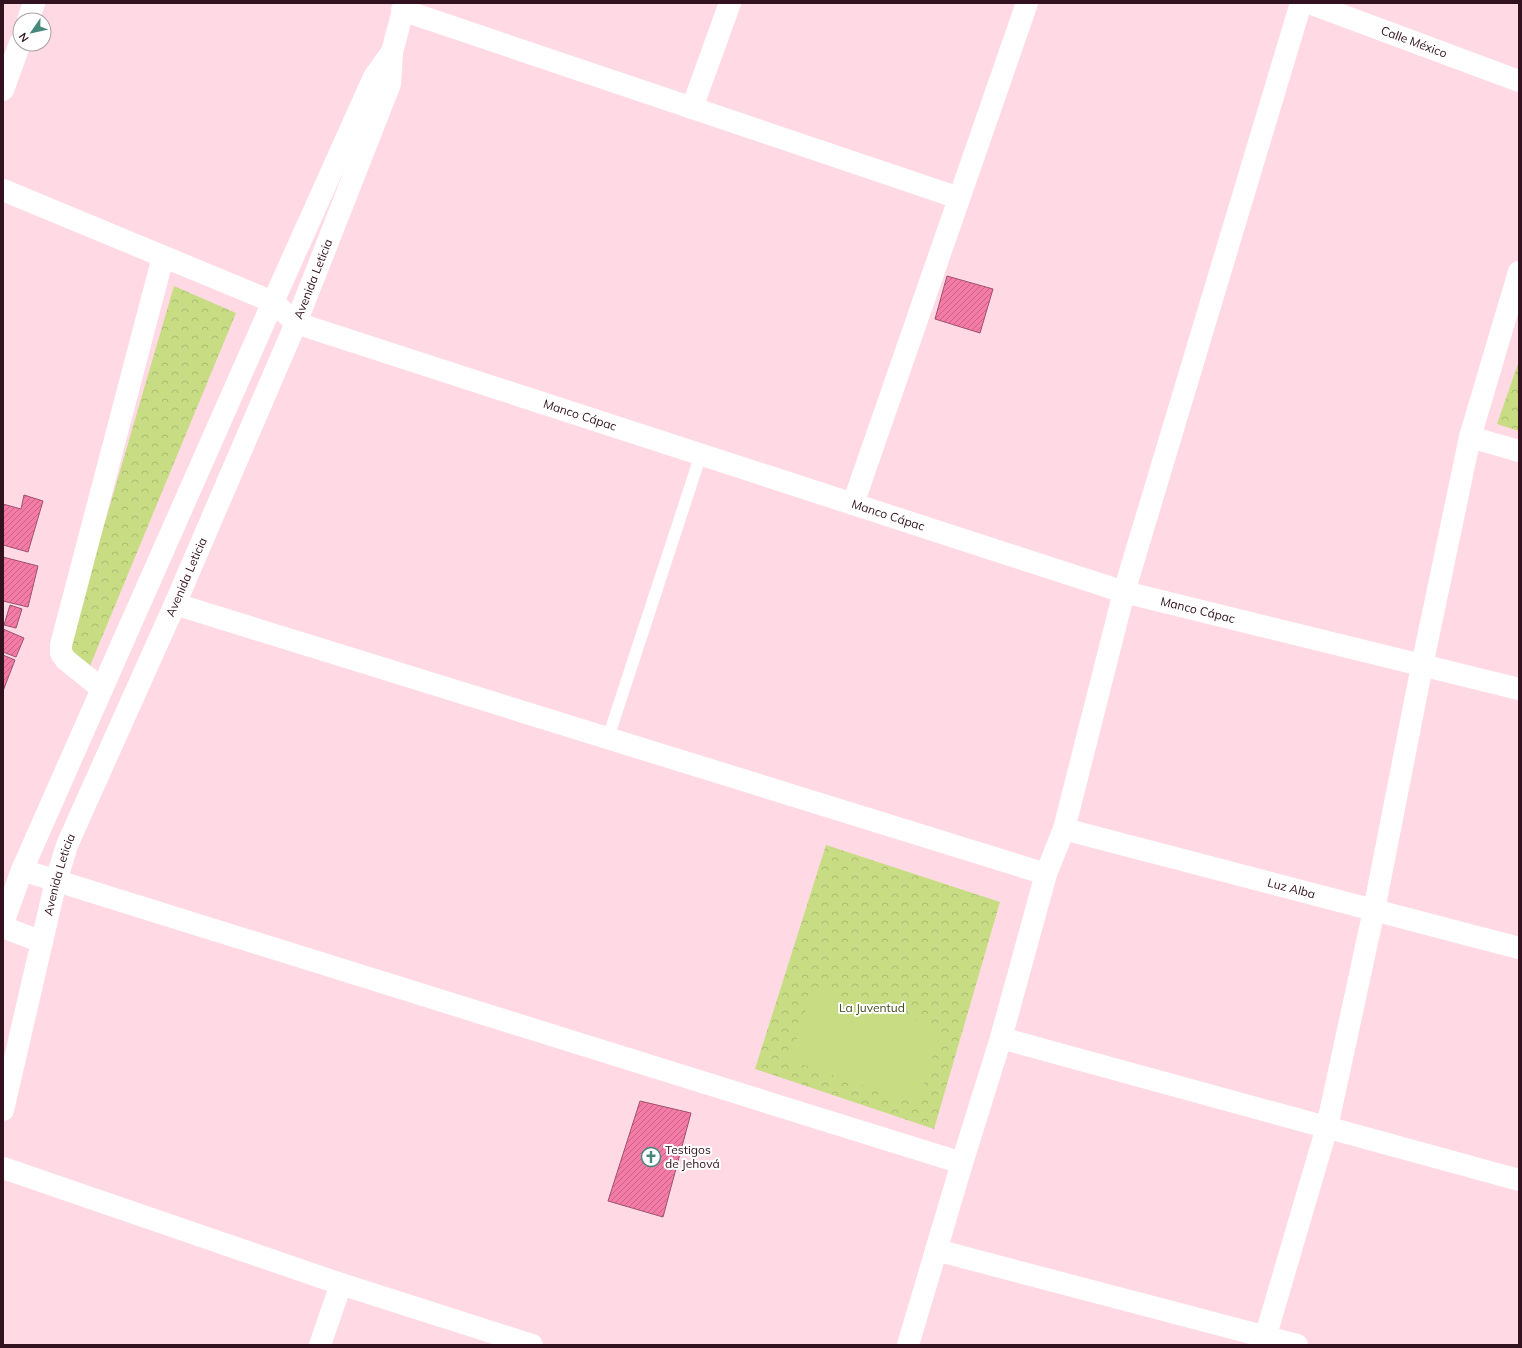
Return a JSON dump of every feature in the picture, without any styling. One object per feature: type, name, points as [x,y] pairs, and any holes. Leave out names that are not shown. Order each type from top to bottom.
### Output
[{"type":"street","points":[[692,108],[730,3]]},
{"type":"street","points":[[853,504],[1027,3]]},
{"type":"street","points":[[908,1345],[1001,1038],[1046,874],[1064,829],[1124,592],[1301,3]]},
{"type":"street","name":"Calle México","points":[[1309,3],[1519,81]]},
{"type":"street","points":[[404,7],[692,108],[959,198]]},
{"type":"street","name":"Avenida Leticia","points":[[3,1110],[56,881],[67,845],[175,604],[296,323],[390,84],[392,52],[404,7]]},
{"type":"street","points":[[3,90],[16,52]]},
{"type":"street","name":"Avenida Leticia","points":[[3,923],[22,870],[272,302],[374,77],[392,52]]},
{"type":"street","name":"Manco Cápac","points":[[3,190],[272,302],[296,323],[1124,592],[1519,689]]},
{"type":"street","points":[[102,689],[66,660],[61,653],[61,645],[163,257]]},
{"type":"street","points":[[1265,1341],[1326,1127],[1374,910],[1422,666],[1470,437],[1519,272]]},
{"type":"street","points":[[1470,437],[1519,451]]},
{"type":"street","points":[[175,604],[1046,874]]},
{"type":"street","name":"Luz Alba","points":[[1064,829],[1519,948]]},
{"type":"street","points":[[22,870],[962,1163]]},
{"type":"street","points":[[3,927],[42,942]]},
{"type":"street","points":[[1001,1038],[1519,1180]]},
{"type":"street","points":[[3,1168],[341,1284],[532,1345]]},
{"type":"street","points":[[936,1250],[1265,1341],[1297,1345]]},
{"type":"street","points":[[320,1345],[341,1284]]},
{"type":"lane","points":[[608,738],[701,454]]},
{"type":"green space","points":[[174,286],[236,313],[90,666],[68,649]]},
{"type":"green space","points":[[1519,361],[1519,431],[1497,424]]},
{"type":"green space","name":"La Juventud","points":[[826,845],[1000,902],[934,1129],[755,1069]]},
{"type":"green space","points":[[813,988],[942,1028],[917,1104],[790,1060]]},
{"type":"building","points":[[947,276],[993,289],[980,333],[935,319]]},
{"type":"building","points":[[24,495],[43,501],[28,552],[3,545],[3,504],[21,509]]},
{"type":"building","points":[[3,557],[38,566],[28,607],[3,601]]},
{"type":"building","points":[[10,605],[22,609],[16,628],[4,625]]},
{"type":"building","points":[[3,629],[24,638],[16,657],[3,652]]},
{"type":"building","points":[[3,655],[15,660],[3,691]]},
{"type":"building","name":"Testigos de Jehová","points":[[640,1101],[691,1113],[663,1217],[608,1201]]},
{"type":"place","name":"Testigos de Jehová","points":[[651,1157]]}]
